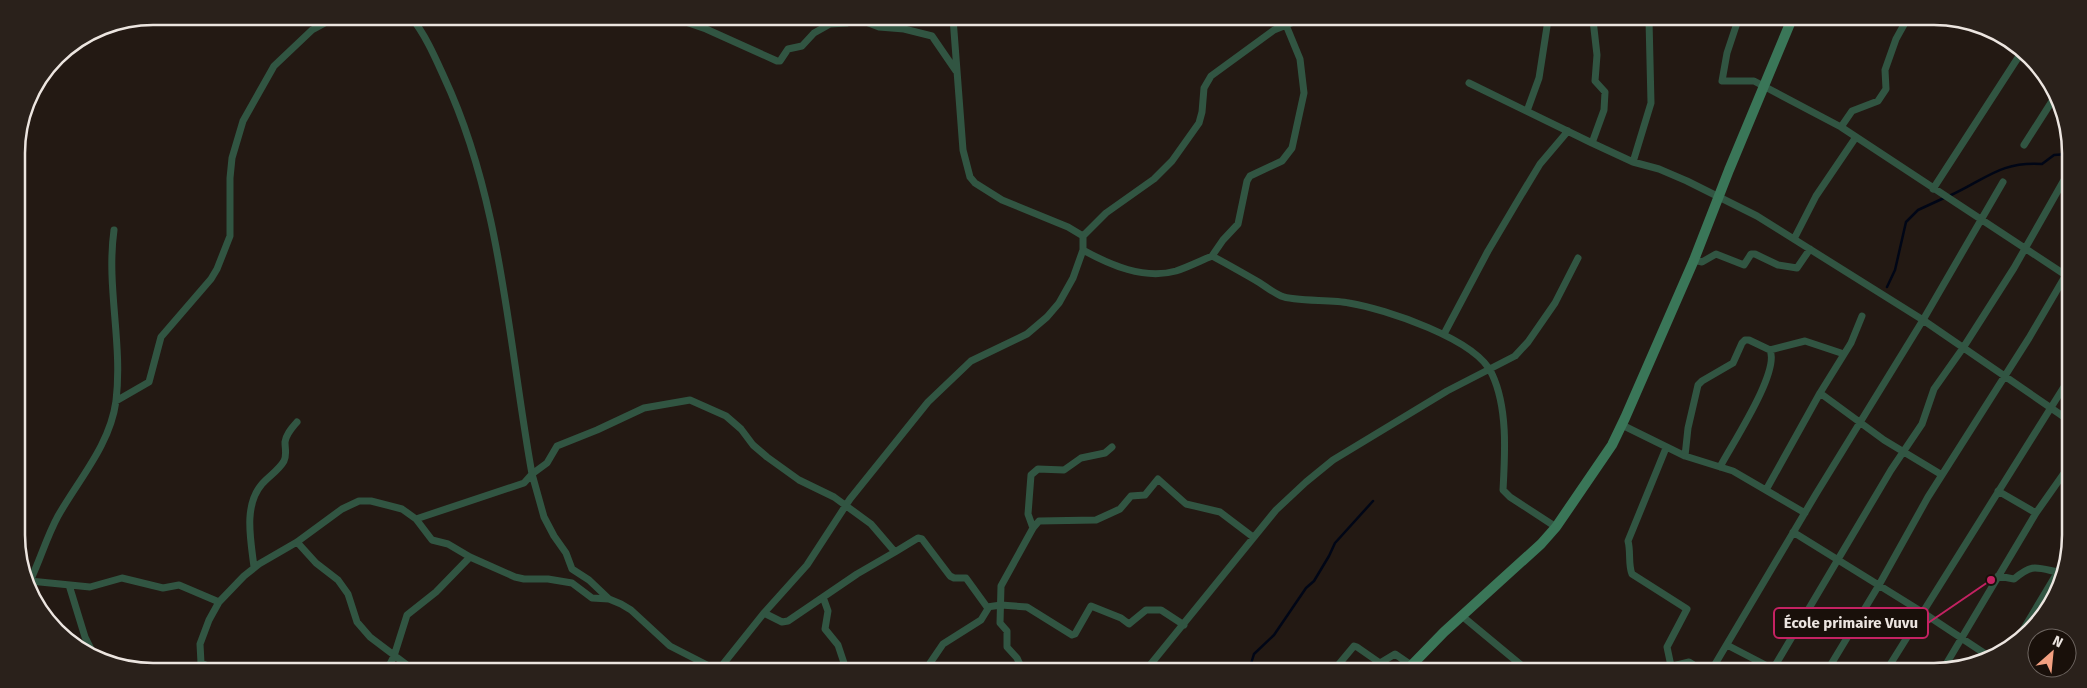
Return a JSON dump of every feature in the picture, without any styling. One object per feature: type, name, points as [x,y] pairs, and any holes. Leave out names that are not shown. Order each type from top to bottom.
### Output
[{"type":"street","points":[[116,401],[149,382],[161,337],[217,269],[230,236],[230,178],[237,138],[243,121],[271,71],[306,34],[322,25]]},
{"type":"street","points":[[416,25],[436,58],[459,109],[494,235],[509,319],[519,400],[532,474],[544,517],[568,556],[572,569],[590,580],[609,599],[631,610],[674,649],[706,663]]},
{"type":"street","points":[[694,25],[777,62],[780,61],[788,50],[802,46],[814,33],[828,25]]},
{"type":"street","points":[[875,25],[904,29],[932,36],[958,74]]},
{"type":"street","points":[[954,25],[965,160],[970,177],[975,183],[1002,200],[1060,224],[1083,236]]},
{"type":"street","points":[[723,663],[812,558],[846,505],[928,402],[966,365],[1033,331],[1047,317],[1069,286],[1083,250],[1083,236],[1106,213],[1154,179],[1172,162],[1199,123],[1204,88],[1210,76],[1274,30],[1286,25],[1300,59],[1304,93],[1292,148],[1282,161],[1250,176],[1247,181],[1238,224],[1223,240],[1212,256],[1177,271],[1149,273],[1110,264],[1083,250]]},
{"type":"street","points":[[1527,111],[1539,78],[1547,25]]},
{"type":"street","points":[[1592,143],[1604,110],[1605,92],[1595,81],[1597,55],[1594,25]]},
{"type":"street","points":[[1633,162],[1651,103],[1649,25]]},
{"type":"street","points":[[1736,25],[1727,53],[1722,81],[1739,82],[1752,80],[1841,126],[2025,250],[2062,272]]},
{"type":"street","points":[[1414,663],[1462,616],[1542,544],[1556,527],[1612,444],[1694,260],[1718,196],[1789,25]]},
{"type":"street","points":[[1841,126],[1852,111],[1878,101],[1886,89],[1885,70],[1896,39],[1904,25]]},
{"type":"street","points":[[1934,189],[2019,57]]},
{"type":"street","points":[[1469,83],[1633,162],[1659,169],[1757,216],[1923,320],[2062,416]]},
{"type":"street","points":[[2024,145],[2051,102]]},
{"type":"street","points":[[1444,334],[1488,251],[1540,164],[1568,131]]},
{"type":"street","points":[[1794,239],[1816,196],[1856,137]]},
{"type":"street","points":[[1716,663],[1793,532],[1923,320],[2003,182]]},
{"type":"street","points":[[1779,663],[1837,559],[1922,424],[1934,388],[1963,348],[2025,250],[2062,184]]},
{"type":"street","points":[[32,577],[55,523],[98,453],[113,414],[116,401],[118,348],[110,264],[114,230]]},
{"type":"street","points":[[1694,260],[1702,262],[1716,254],[1744,265],[1751,254],[1755,254],[1778,265],[1797,268],[1810,250]]},
{"type":"street","points":[[1212,256],[1281,296],[1344,302],[1386,311],[1444,334],[1467,348],[1490,368],[1499,397],[1505,437],[1504,490],[1510,497],[1556,527]]},
{"type":"street","points":[[1152,663],[1253,537],[1282,505],[1333,460],[1447,390],[1515,356],[1528,342],[1555,303],[1578,258]]},
{"type":"street","points":[[1832,663],[1942,475],[2062,283]]},
{"type":"street","points":[[1766,490],[1857,331],[1862,316]]},
{"type":"street","points":[[1685,456],[1697,390],[1702,381],[1733,363],[1742,343],[1746,340],[1770,350],[1805,341],[1844,354]]},
{"type":"street","points":[[1720,467],[1763,388],[1772,356],[1770,350]]},
{"type":"street","points":[[1891,663],[2062,390]]},
{"type":"street","points":[[1820,393],[1903,452],[1942,475]]},
{"type":"street","points":[[416,519],[524,483],[532,474],[547,463],[557,446],[644,408],[670,405],[685,400],[695,402],[726,416],[741,429],[753,446],[767,457],[799,480],[846,505],[877,529],[895,552]]},
{"type":"street","points":[[254,567],[250,526],[252,505],[256,492],[262,483],[283,463],[286,454],[286,438],[296,422]]},
{"type":"street","points":[[1622,425],[1685,456],[1732,470],[1805,513]]},
{"type":"street","points":[[1033,528],[1028,514],[1031,475],[1038,469],[1064,470],[1081,458],[1105,453],[1112,447]]},
{"type":"street","points":[[1666,448],[1628,541],[1631,551],[1630,571],[1632,574],[1687,609],[1667,647],[1670,663]]},
{"type":"street","points":[[1947,662],[1998,576],[2062,475]]},
{"type":"street","points":[[1019,663],[1007,647],[1007,631],[1000,621],[1003,582],[1033,528],[1042,520],[1094,521],[1122,508],[1131,496],[1145,495],[1158,479],[1186,504],[1220,512],[1253,537]]},
{"type":"street","points":[[1998,491],[2036,514]]},
{"type":"street","points":[[200,663],[202,636],[219,602],[254,567],[297,542],[342,509],[359,501],[371,501],[395,506],[406,511],[416,519],[432,540],[448,544],[470,557],[520,579],[548,579],[572,583],[592,598],[609,599]]},
{"type":"street","points":[[1793,532],[1984,653]]},
{"type":"street","points":[[764,613],[782,622],[788,621],[858,574],[918,538],[922,539],[950,576],[966,578],[989,607]]},
{"type":"street","points":[[297,542],[316,563],[338,580],[348,594],[357,622],[370,637],[404,663]]},
{"type":"street","points":[[390,663],[407,615],[436,592],[470,557]]},
{"type":"street","points":[[1998,576],[2014,580],[2025,570],[2035,568],[2057,572]]},
{"type":"street","points":[[2027,623],[2056,574]]},
{"type":"street","points":[[34,582],[90,587],[122,578],[163,588],[179,585],[219,602]]},
{"type":"street","points":[[69,585],[90,646]]},
{"type":"street","points":[[823,597],[828,611],[824,629],[838,645],[844,663]]},
{"type":"street","points":[[930,663],[943,644],[981,620],[989,607],[1001,605],[1030,608],[1072,634],[1075,634],[1091,606],[1121,618],[1129,624],[1146,610],[1161,610],[1184,625]]},
{"type":"street","points":[[1462,616],[1518,663]]},
{"type":"street","points":[[1340,663],[1354,646],[1357,646],[1377,663]]},
{"type":"street","points":[[1727,646],[1761,663]]},
{"type":"street","points":[[1383,663],[1396,654],[1404,663]]},
{"type":"waterway","points":[[1949,196],[1993,173],[2015,165],[2042,164],[2054,155],[2062,154]]},
{"type":"waterway","points":[[1887,287],[1895,270],[1906,222],[1918,210],[1944,198]]},
{"type":"waterway","points":[[1251,663],[1254,654],[1274,635],[1306,588],[1314,581],[1335,543],[1373,501]]},
{"type":"place","name":"École primaire Vuvu","points":[[1991,580]]}]
